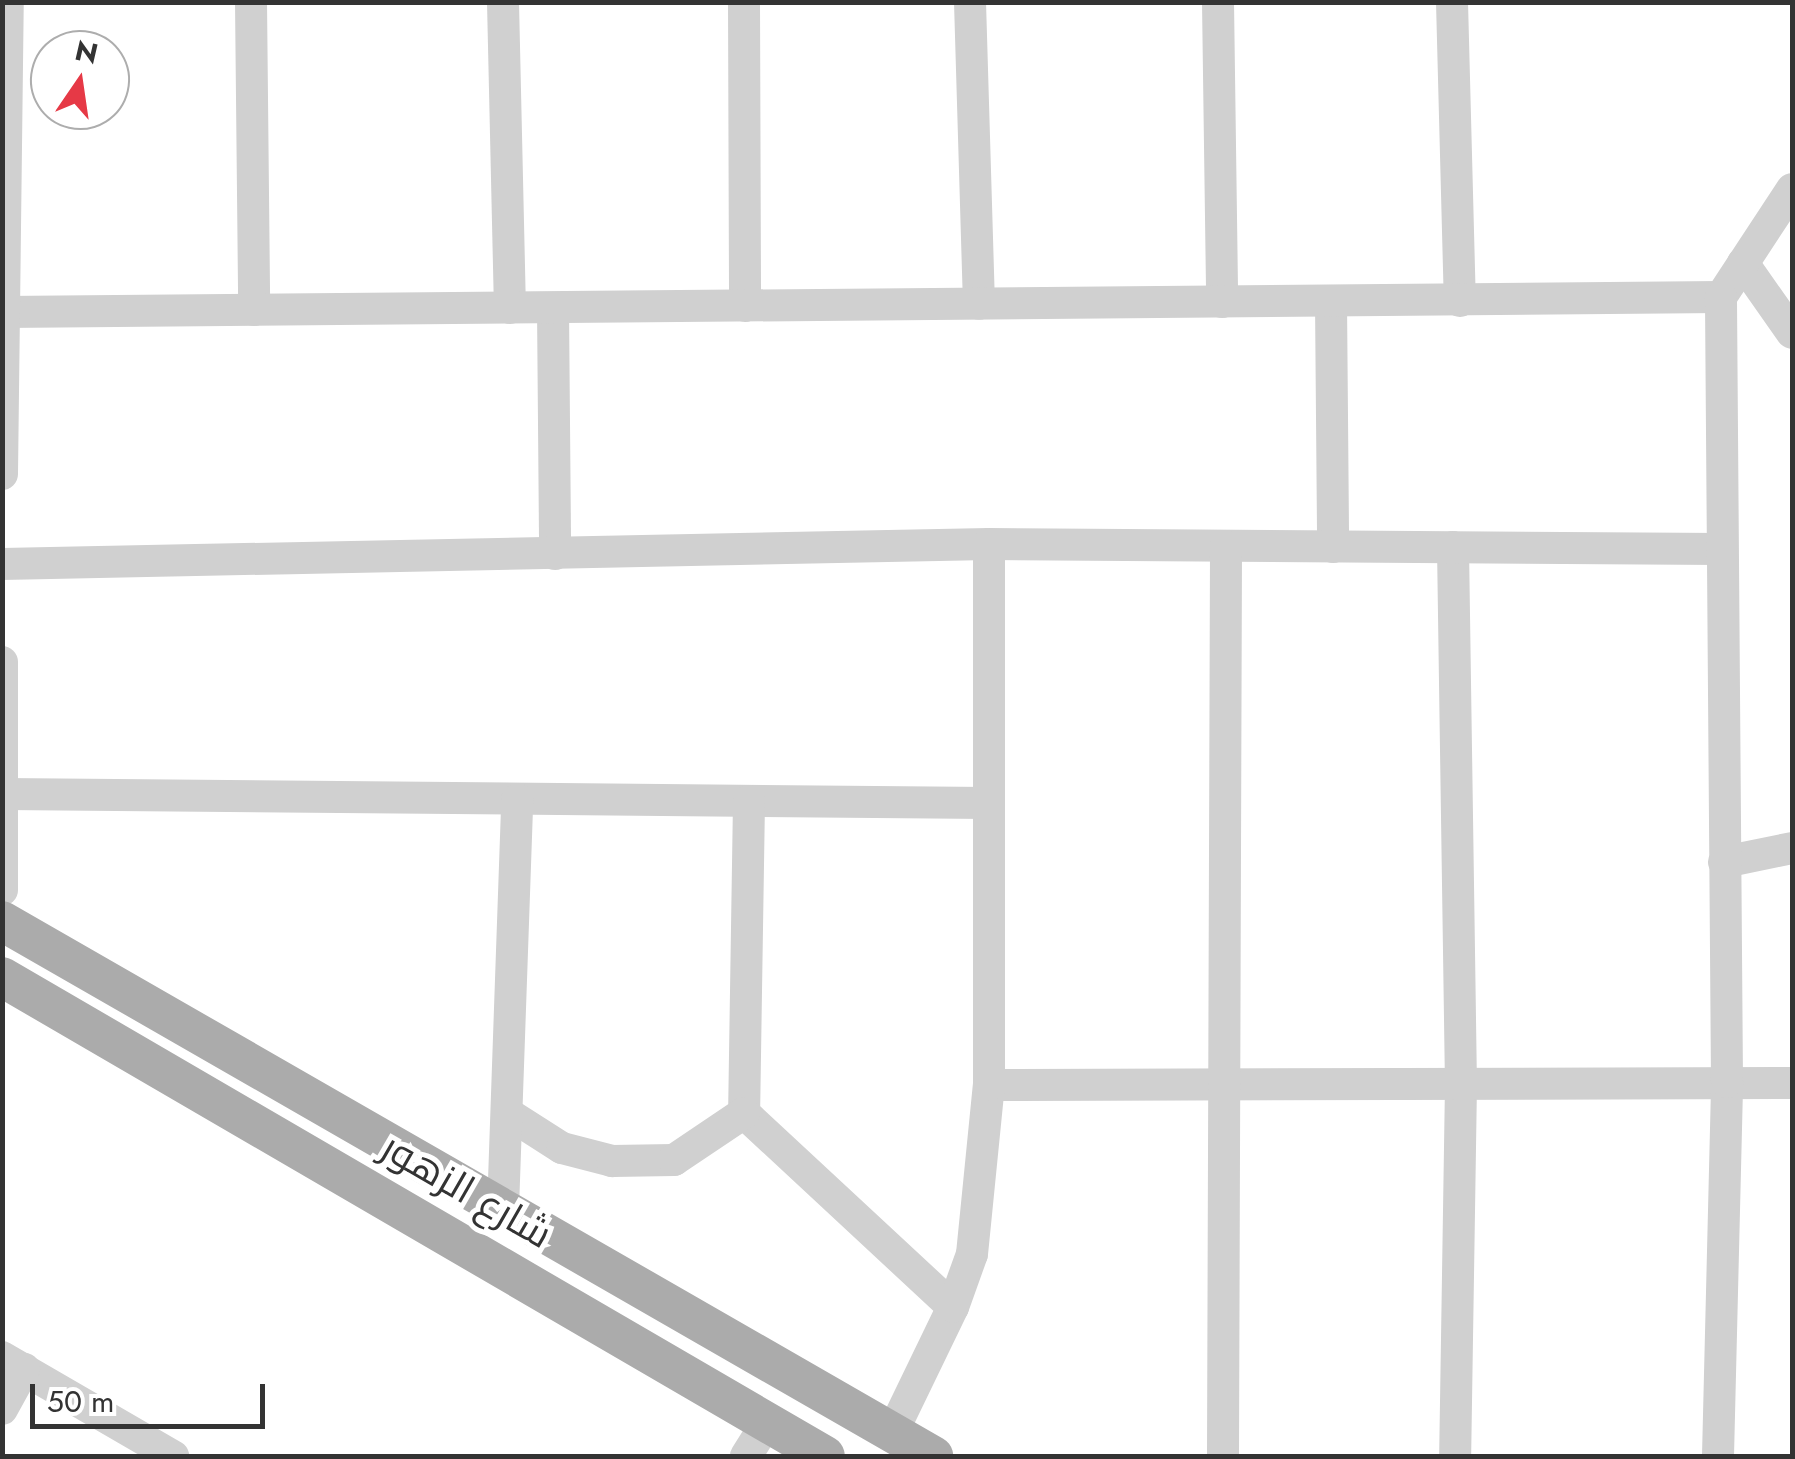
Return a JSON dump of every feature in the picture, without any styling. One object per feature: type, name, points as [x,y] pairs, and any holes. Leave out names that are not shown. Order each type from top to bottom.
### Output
[{"type":"main road","name":"شارع الزهور","points":[[2,921],[933,1456]]},
{"type":"main road","name":"شارع الزهور","points":[[2,977],[824,1456]]},
{"type":"street","points":[[2,474],[8,2]]},
{"type":"street","points":[[251,2],[254,310]]},
{"type":"street","points":[[503,2],[510,308]]},
{"type":"street","points":[[744,2],[745,306]]},
{"type":"street","points":[[970,2],[979,304]]},
{"type":"street","points":[[1218,2],[1222,302]]},
{"type":"street","points":[[1452,2],[1460,301]]},
{"type":"street","points":[[1718,1456],[1727,1082],[1721,297],[1792,189]]},
{"type":"street","points":[[1744,263],[1792,333]]},
{"type":"street","points":[[4,312],[1721,297]]},
{"type":"street","points":[[1331,302],[1332,547]]},
{"type":"street","points":[[553,308],[555,554]]},
{"type":"street","points":[[2,564],[988,544],[1721,549]]},
{"type":"street","points":[[892,1433],[952,1308],[972,1254],[988,1085],[988,544]]},
{"type":"street","points":[[1223,1456],[1226,546]]},
{"type":"street","points":[[1453,547],[1461,1084],[1455,1456]]},
{"type":"street","points":[[2,662],[2,890]]},
{"type":"street","points":[[4,794],[988,803]]},
{"type":"street","points":[[502,1209],[516,799]]},
{"type":"street","points":[[749,801],[744,1113],[952,1308]]},
{"type":"street","points":[[1724,862],[1792,848]]},
{"type":"street","points":[[988,1085],[1792,1083]]},
{"type":"street","points":[[507,1113],[562,1148],[612,1161],[674,1160],[744,1113]]},
{"type":"street","points":[[2,1409],[13,1363],[173,1456]]},
{"type":"street","points":[[746,1456],[767,1423]]}]
